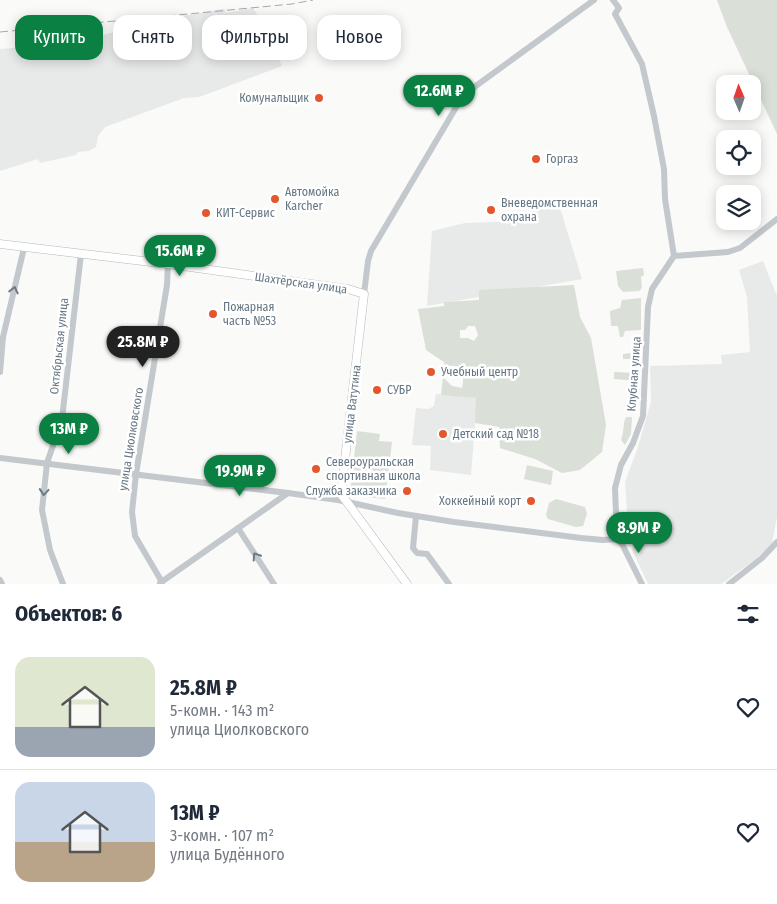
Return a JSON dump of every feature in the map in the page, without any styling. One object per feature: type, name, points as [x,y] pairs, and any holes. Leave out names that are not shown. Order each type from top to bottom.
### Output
[{"type":"main road","name":"Шахтёрская улица","points":[[0,244],[168,264],[348,289],[364,294]]},
{"type":"main road","name":"улица Ватутина","points":[[364,294],[341,494],[407,584]]},
{"type":"street","points":[[364,294],[371,251],[461,100],[473,88],[594,0]]},
{"type":"street","points":[[613,0],[619,8],[616,14],[642,64],[664,169],[665,206],[674,256],[728,252],[740,248],[777,219]]},
{"type":"street","points":[[0,372],[3,337],[24,248]]},
{"type":"street","name":"Октябрьская улица","points":[[63,584],[50,550],[42,510],[47,463],[62,419],[81,254]]},
{"type":"street","name":"Клубная улица","points":[[642,584],[622,544],[617,539],[615,488],[621,465],[633,443],[643,416],[648,307],[652,289],[674,256]]},
{"type":"street","name":"улица Циолковского","points":[[160,583],[135,536],[132,512],[136,474],[167,285],[168,264]]},
{"type":"street","points":[[0,458],[288,493],[338,500],[416,516],[581,538],[617,539]]},
{"type":"street","points":[[160,583],[288,493]]},
{"type":"street","points":[[416,516],[413,548],[417,553],[427,554],[449,584]]},
{"type":"street","points":[[238,528],[274,584]]},
{"type":"street","points":[[729,584],[762,558],[777,542]]},
{"type":"street","points":[[0,580],[2,584]]},
{"type":"shaded area","points":[[717,0],[777,0],[777,134],[761,100],[761,75],[749,75],[727,27]]},
{"type":"shaded area","points":[[253,8],[257,15],[202,15],[202,60],[279,60],[282,66],[199,97],[184,98],[105,127],[98,136],[96,147],[89,151],[78,152],[76,155],[40,163],[38,159],[0,171],[0,49],[15,48],[15,60],[103,60],[103,35],[113,32],[113,60],[192,60],[192,15],[188,15],[224,9],[226,13]]},
{"type":"shaded area","points":[[560,208],[582,279],[427,306],[432,231],[465,223],[527,221],[531,210]]},
{"type":"shaded area","points":[[763,261],[777,296],[777,517],[772,543],[757,558],[721,584],[648,584],[632,550],[633,545],[628,525],[625,482],[638,447],[651,402],[650,366],[722,364],[721,355],[750,352],[747,297],[739,270]]},
{"type":"shaded area","points":[[643,268],[644,275],[641,277],[642,288],[639,291],[623,292],[618,286],[616,271]]},
{"type":"shaded area","points":[[574,285],[580,317],[591,338],[606,425],[602,452],[580,470],[562,473],[535,459],[500,448],[499,427],[475,423],[476,398],[441,395],[443,377],[452,386],[462,388],[463,373],[456,366],[445,367],[444,362],[426,350],[418,309],[444,306],[444,302],[479,300],[479,290]],"holes":[[[468,326],[475,326],[478,335],[474,341],[468,338],[460,338],[460,330],[465,330]]]},
{"type":"shaded area","points":[[641,298],[641,330],[625,331],[623,337],[620,337],[618,326],[611,326],[610,311],[620,308],[622,300]]},
{"type":"shaded area","points":[[640,352],[640,356],[635,359],[623,359],[623,354]]},
{"type":"shaded area","points":[[614,372],[638,373],[640,376],[638,381],[614,379]]},
{"type":"shaded area","name":"Детский сад №18","points":[[436,394],[477,398],[471,475],[430,470],[431,446],[412,445],[416,408],[428,409],[434,406]]},
{"type":"shaded area","points":[[626,417],[632,417],[631,434],[625,445],[621,440]]},
{"type":"shaded area","points":[[357,431],[380,434],[379,441],[392,442],[385,499],[350,495]]},
{"type":"shaded area","points":[[527,465],[553,471],[551,485],[524,479]]},
{"type":"shaded area","points":[[556,499],[585,507],[587,514],[583,526],[576,527],[548,519],[546,515],[549,503]]},
{"type":"railway","points":[[0,32],[292,4],[313,0]]},
{"type":"place","name":"Комунальщик","points":[[319,98]]},
{"type":"place","name":"Горгаз","points":[[536,159]]},
{"type":"place","name":"Автомойка Karcher","points":[[275,199]]},
{"type":"place","name":"Вневедомственная охрана","points":[[491,210]]},
{"type":"place","name":"КИТ-Сервис","points":[[206,213]]},
{"type":"place","name":"Пожарная часть №53","points":[[213,314]]},
{"type":"place","name":"Учебный центр","points":[[431,372]]},
{"type":"place","name":"СУБР","points":[[377,390]]},
{"type":"place","name":"Детский сад №18","points":[[443,434]]},
{"type":"place","name":"Североуральская спортивная школа","points":[[316,469]]},
{"type":"place","name":"Служба заказчика","points":[[407,491]]},
{"type":"place","name":"Хоккейный корт","points":[[531,501]]}]
